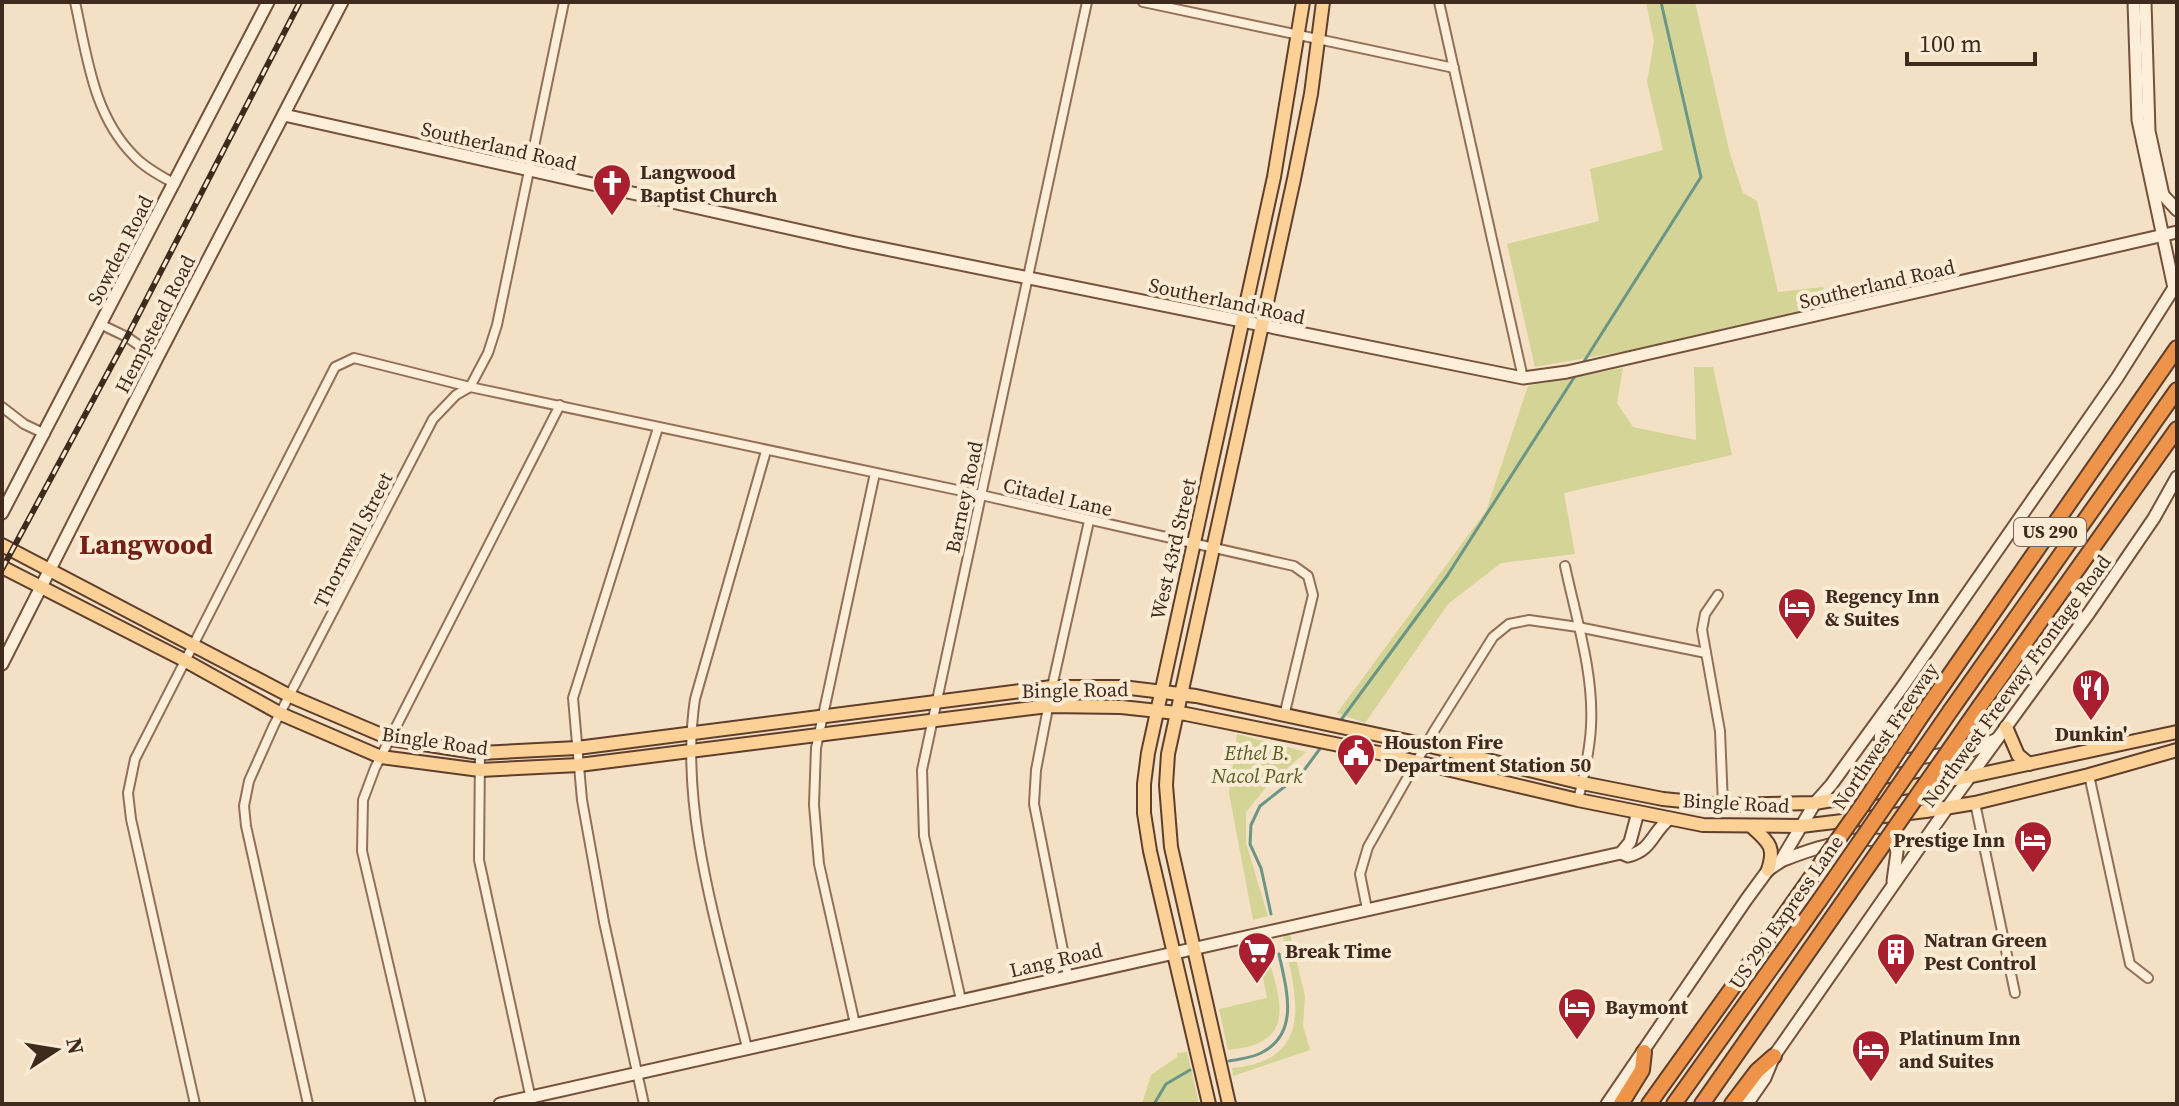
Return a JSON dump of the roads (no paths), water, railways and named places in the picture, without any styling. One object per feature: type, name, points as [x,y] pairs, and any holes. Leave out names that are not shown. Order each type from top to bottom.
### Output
[{"type":"highway","name":"Northwest Freeway","points":[[1649,1104],[1863,804],[2177,348]]},
{"type":"highway","name":"US 290 Express Lane","points":[[1674,1104],[1902,785],[1951,710],[2177,390]]},
{"type":"highway","name":"US 290","points":[[1702,1104],[2177,429]]},
{"type":"highway","points":[[1621,1104],[1642,1070],[1644,1052]]},
{"type":"highway","points":[[1732,1104],[1757,1071],[1774,1056]]},
{"type":"main road","name":"West 43rd Street","points":[[1209,1104],[1150,851],[1144,813],[1144,784],[1161,691],[1274,177],[1303,2]]},
{"type":"main road","name":"West 43rd Street","points":[[1229,1104],[1171,847],[1166,785],[1168,754],[1294,179],[1320,38],[1323,2]]},
{"type":"main road","points":[[1274,177],[1294,179]]},
{"type":"main road","points":[[1220,433],[1237,437]]},
{"type":"main road","name":"Bingle Road","points":[[2,545],[290,696],[391,739],[480,753],[577,748],[1052,687],[1122,687],[1179,693],[1426,745],[1582,783],[1663,799],[1719,805],[1815,803],[1972,776],[2177,732]]},
{"type":"main road","name":"Bingle Road","points":[[2,567],[184,660],[281,714],[381,757],[480,770],[579,765],[1048,706],[1121,707],[1175,713],[1310,739],[1703,825],[1801,826],[1975,803],[2177,750]]},
{"type":"main road","points":[[2006,727],[2014,749],[2029,764]]},
{"type":"main road","points":[[1379,753],[1383,736]]},
{"type":"main road","points":[[1638,812],[1655,807],[1719,805]]},
{"type":"main road","points":[[1751,826],[1771,848],[1773,857],[1768,870]]},
{"type":"main road","points":[[1150,851],[1171,847]]},
{"type":"street","points":[[75,2],[92,81],[110,129],[135,159],[175,184]]},
{"type":"street","name":"Sowden Road","points":[[2,513],[268,2]]},
{"type":"street","name":"Hempstead Road","points":[[2,664],[342,2]]},
{"type":"street","name":"Thornwall Street","points":[[308,1104],[255,872],[244,806],[249,781],[433,419],[456,395],[470,387],[488,353],[497,325],[564,2]]},
{"type":"street","name":"Barney Road","points":[[961,1000],[922,818],[922,770],[1087,2]]},
{"type":"street","points":[[1143,2],[1454,68]]},
{"type":"street","points":[[1439,2],[1523,378]]},
{"type":"street","points":[[1780,862],[1815,803],[1903,686],[2117,378],[2176,286],[2162,237],[2138,120],[2134,2]]},
{"type":"street","points":[[2145,2],[2149,131],[2163,195],[2177,210]]},
{"type":"street","name":"Southerland Road","points":[[284,115],[838,240],[1523,378],[1567,372],[2177,232]]},
{"type":"street","points":[[102,325],[127,337],[157,358]]},
{"type":"street","name":"Citadel Lane","points":[[195,1104],[146,889],[128,793],[135,759],[335,367],[354,358],[470,387],[981,495],[1294,566],[1308,576],[1313,595],[1284,716]]},
{"type":"street","points":[[421,1104],[362,851],[363,800],[381,757],[560,405]]},
{"type":"street","points":[[2,407],[24,424],[45,434]]},
{"type":"street","points":[[644,1104],[604,922],[582,800],[573,698],[658,428]]},
{"type":"street","points":[[747,1048],[693,810],[690,734],[695,699],[766,451]]},
{"type":"street","points":[[855,1024],[816,843],[814,805],[819,736],[875,473]]},
{"type":"street","name":"Northwest Freeway Frontage Road","points":[[1747,1104],[1765,1078],[1774,1056],[2154,518],[2177,477]]},
{"type":"street","points":[[2154,518],[2177,493]]},
{"type":"street","points":[[1068,976],[1034,804],[1036,770],[1048,706],[1089,521]]},
{"type":"street","points":[[1565,566],[1591,703],[1591,726],[1578,800]]},
{"type":"street","points":[[1718,595],[1705,614],[1702,630],[1720,731],[1719,805]]},
{"type":"street","points":[[1367,909],[1360,874],[1368,847],[1493,637],[1509,624],[1529,620],[1578,627],[1706,653]]},
{"type":"street","points":[[1903,686],[1880,733],[1882,749],[1891,759],[1898,761],[1973,750],[1998,738]]},
{"type":"street","points":[[480,753],[479,860],[532,1100]]},
{"type":"street","points":[[2089,775],[2130,964],[2148,978]]},
{"type":"street","points":[[1975,803],[2015,993]]},
{"type":"street","points":[[1621,853],[1630,842],[1638,812]]},
{"type":"street","name":"Lang Road","points":[[500,1104],[532,1100],[747,1048],[1621,853],[1628,856],[1645,849],[1657,829],[1669,819]]},
{"type":"street","points":[[1607,1104],[1768,870],[1780,862],[1833,844],[1883,839],[1895,845],[1897,852],[1895,876],[1888,892]]},
{"type":"waterway","points":[[1583,363],[1701,177],[1661,2]]},
{"type":"waterway","points":[[1338,724],[1447,576],[1577,373]]},
{"type":"waterway","points":[[1271,914],[1261,868],[1250,844],[1251,825],[1260,806],[1302,773],[1322,746]]},
{"type":"waterway","points":[[1229,1061],[1261,1053],[1282,1034],[1288,1009],[1279,954]]},
{"type":"waterway","points":[[1154,1104],[1166,1084],[1190,1070]]},
{"type":"railway","points":[[2,569],[127,337],[300,2]]},
{"type":"place","name":"Langwood Baptist Church","points":[[612,217]]},
{"type":"place","name":"Regency Inn & Suites","points":[[1797,641]]},
{"type":"place","name":"Dunkin'","points":[[2091,722]]},
{"type":"place","name":"Houston Fire Department Station 50","points":[[1356,787]]},
{"type":"place","name":"Prestige Inn","points":[[2033,874]]},
{"type":"place","name":"Break Time","points":[[1257,985]]},
{"type":"place","name":"Natran Green Pest Control","points":[[1896,986]]},
{"type":"place","name":"Baymont","points":[[1577,1041]]},
{"type":"place","name":"Platinum Inn and Suites","points":[[1871,1083]]},
{"type":"district","name":"Langwood","points":[[146,544]]},
{"type":"park label","name":"Ethel B. Nacol Park","points":[[1257,764]]}]
